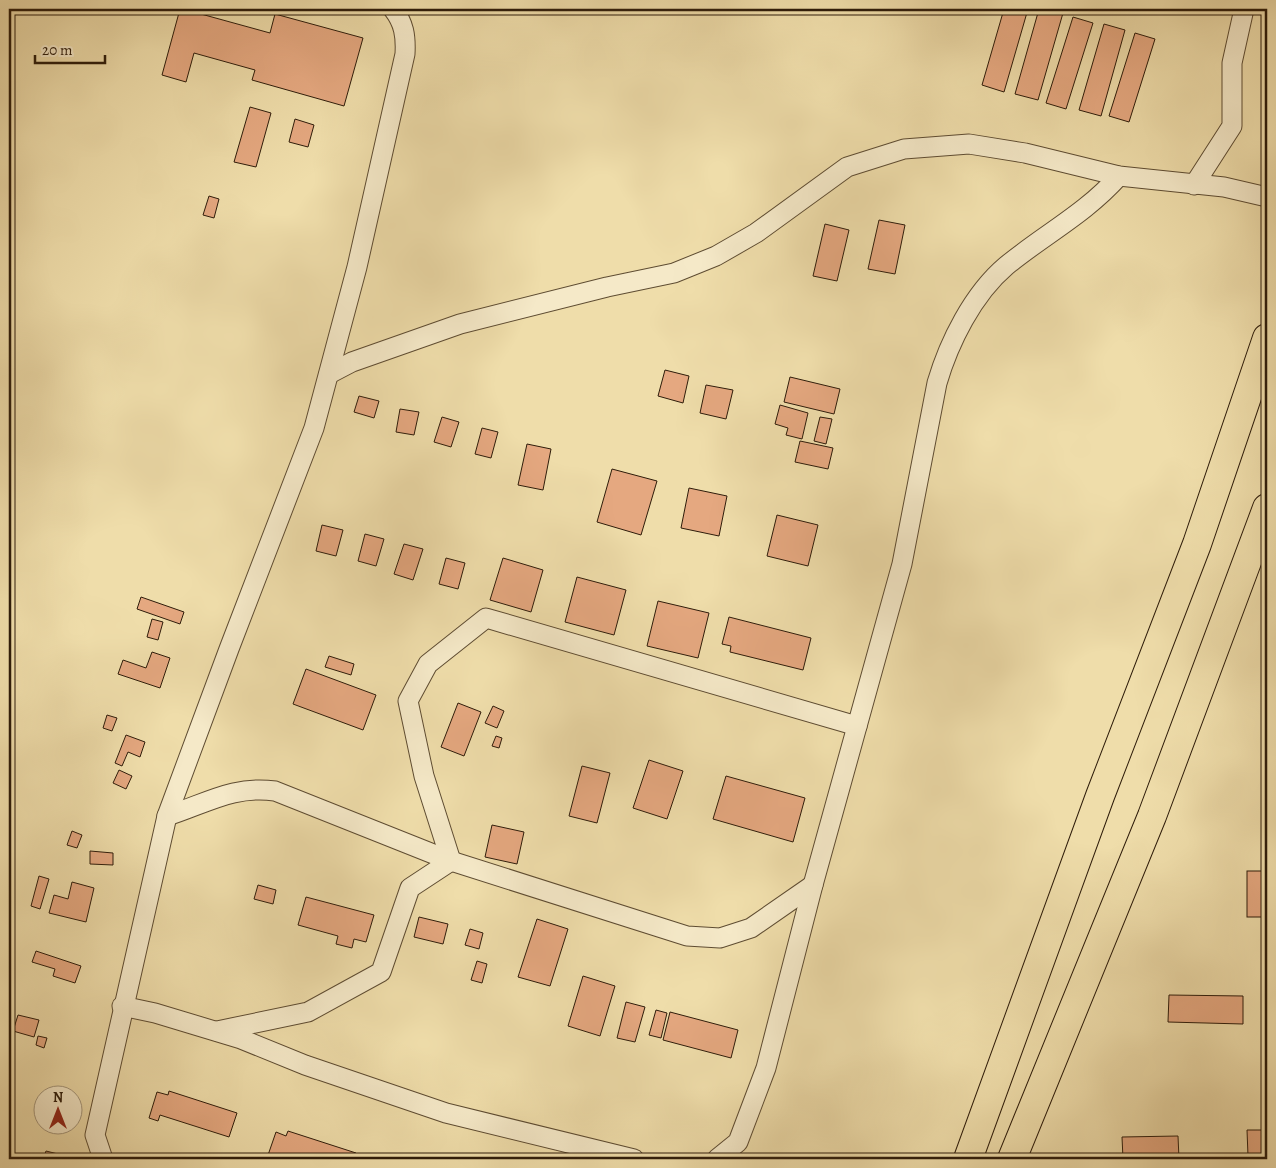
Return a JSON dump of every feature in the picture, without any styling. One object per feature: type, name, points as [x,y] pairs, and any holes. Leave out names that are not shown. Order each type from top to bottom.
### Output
[{"type":"highway","points":[[968,1159],[1100,796],[1197,544],[1267,338]]},
{"type":"highway","points":[[1012,1159],[1152,816],[1267,508]]},
{"type":"street","points":[[102,1159],[94,1135],[167,816],[229,649],[309,445],[357,268],[405,54],[406,36],[399,16],[393,9]]},
{"type":"street","points":[[1194,185],[1232,126],[1232,63],[1244,9]]},
{"type":"street","points":[[329,374],[352,362],[460,324],[607,287],[674,273],[716,256],[756,234],[847,167],[895,151],[968,144],[1025,153],[1119,176],[1224,187],[1267,197]]},
{"type":"street","points":[[717,1159],[738,1142],[766,1068],[813,884],[902,564],[937,383],[954,340],[984,291],[1006,267],[1099,198],[1119,176]]},
{"type":"street","points":[[452,862],[424,776],[408,701],[428,664],[486,618],[857,726]]},
{"type":"street","points":[[167,816],[240,790],[256,788],[275,791],[452,862],[687,936],[720,938],[751,928],[813,884]]},
{"type":"street","points":[[216,1031],[308,1012],[381,972],[410,888],[452,862]]},
{"type":"street","points":[[122,1006],[155,1013],[241,1039],[305,1065],[446,1113],[634,1159]]},
{"type":"building","points":[[180,9],[202,9],[201,14],[270,33],[275,14],[363,38],[344,106],[252,80],[255,70],[194,53],[186,82],[162,75]]},
{"type":"building","points":[[1004,9],[1028,9],[1004,92],[982,85]]},
{"type":"building","points":[[1039,9],[1063,13],[1038,100],[1015,94]]},
{"type":"building","points":[[1073,17],[1093,23],[1066,109],[1046,103]]},
{"type":"building","points":[[1104,24],[1125,30],[1101,116],[1079,110]]},
{"type":"building","points":[[1135,33],[1155,39],[1129,122],[1109,116]]},
{"type":"building","points":[[250,107],[271,113],[256,167],[234,162]]},
{"type":"building","points":[[295,119],[314,125],[308,147],[289,142]]},
{"type":"building","points":[[209,196],[219,199],[214,218],[203,215]]},
{"type":"building","points":[[879,220],[905,225],[895,274],[868,269]]},
{"type":"building","points":[[825,224],[849,230],[837,281],[813,276]]},
{"type":"building","points":[[665,370],[689,376],[683,403],[658,396]]},
{"type":"building","points":[[790,377],[840,389],[834,414],[784,402]]},
{"type":"building","points":[[706,385],[733,390],[726,419],[700,413]]},
{"type":"building","points":[[359,396],[379,401],[374,418],[354,412]]},
{"type":"building","points":[[780,405],[808,413],[802,439],[786,435],[788,428],[775,424]]},
{"type":"building","points":[[400,409],[419,412],[414,435],[396,432]]},
{"type":"building","points":[[442,417],[459,422],[451,447],[434,442]]},
{"type":"building","points":[[820,417],[832,419],[826,444],[814,441]]},
{"type":"building","points":[[482,428],[498,432],[491,458],[475,454]]},
{"type":"building","points":[[800,441],[833,448],[828,469],[795,462]]},
{"type":"building","points":[[527,444],[551,449],[543,490],[518,485]]},
{"type":"building","points":[[612,469],[657,481],[641,535],[597,522]]},
{"type":"building","points":[[689,488],[727,496],[719,536],[681,528]]},
{"type":"building","points":[[777,515],[818,525],[808,566],[767,556]]},
{"type":"building","points":[[322,525],[343,530],[336,556],[316,551]]},
{"type":"building","points":[[365,534],[384,539],[376,566],[358,561]]},
{"type":"building","points":[[404,544],[423,549],[413,580],[394,574]]},
{"type":"building","points":[[446,558],[465,563],[458,589],[439,584]]},
{"type":"building","points":[[503,558],[543,570],[531,612],[490,600]]},
{"type":"building","points":[[577,577],[626,590],[614,635],[565,622]]},
{"type":"building","points":[[141,597],[184,612],[180,624],[137,609]]},
{"type":"building","points":[[658,601],[709,613],[698,658],[647,646]]},
{"type":"building","points":[[729,617],[811,638],[803,670],[730,652],[731,646],[722,644]]},
{"type":"building","points":[[152,619],[163,622],[158,640],[147,637]]},
{"type":"building","points":[[152,652],[170,658],[160,688],[118,674],[123,660],[146,668]]},
{"type":"building","points":[[329,656],[354,664],[351,675],[325,667]]},
{"type":"building","points":[[306,669],[376,695],[363,730],[293,704]]},
{"type":"building","points":[[458,703],[481,712],[464,756],[441,747]]},
{"type":"building","points":[[493,706],[504,711],[497,728],[485,723]]},
{"type":"building","points":[[107,715],[117,718],[112,731],[103,728]]},
{"type":"building","points":[[126,735],[145,742],[140,757],[128,752],[122,766],[115,763]]},
{"type":"building","points":[[496,736],[502,738],[499,748],[492,746]]},
{"type":"building","points":[[649,760],[683,771],[667,819],[633,808]]},
{"type":"building","points":[[582,766],[610,773],[597,823],[569,816]]},
{"type":"building","points":[[119,770],[132,776],[126,789],[113,783]]},
{"type":"building","points":[[726,776],[805,798],[793,842],[713,819]]},
{"type":"building","points":[[492,825],[524,832],[517,864],[485,857]]},
{"type":"building","points":[[72,831],[82,835],[77,848],[67,845]]},
{"type":"building","points":[[90,851],[113,853],[113,865],[90,864]]},
{"type":"building","points":[[1247,871],[1267,871],[1267,917],[1247,917]]},
{"type":"building","points":[[39,876],[49,879],[40,909],[31,906]]},
{"type":"building","points":[[72,882],[94,888],[86,922],[49,913],[54,895],[68,899]]},
{"type":"building","points":[[258,885],[276,890],[273,904],[254,899]]},
{"type":"building","points":[[306,897],[374,915],[366,942],[354,939],[352,948],[336,944],[338,936],[298,925]]},
{"type":"building","points":[[419,917],[448,924],[443,944],[414,937]]},
{"type":"building","points":[[537,919],[568,929],[550,986],[518,977]]},
{"type":"building","points":[[470,929],[483,933],[479,949],[465,945]]},
{"type":"building","points":[[36,951],[81,966],[75,983],[53,976],[55,969],[32,962]]},
{"type":"building","points":[[477,961],[487,964],[482,983],[471,980]]},
{"type":"building","points":[[583,976],[615,986],[600,1036],[568,1026]]},
{"type":"building","points":[[9,988],[13,989],[9,1005]]},
{"type":"building","points":[[1169,995],[1243,996],[1243,1024],[1168,1022]]},
{"type":"building","points":[[626,1002],[645,1007],[635,1042],[617,1038]]},
{"type":"building","points":[[656,1010],[667,1013],[661,1038],[649,1035]]},
{"type":"building","points":[[670,1012],[738,1030],[731,1058],[663,1040]]},
{"type":"building","points":[[18,1015],[39,1020],[34,1037],[13,1031]]},
{"type":"building","points":[[38,1036],[47,1038],[44,1048],[36,1045]]},
{"type":"building","points":[[169,1091],[237,1113],[229,1137],[160,1115],[158,1121],[149,1118],[157,1092],[168,1095]]},
{"type":"building","points":[[1247,1130],[1267,1130],[1267,1156],[1248,1156]]},
{"type":"building","points":[[288,1131],[356,1153],[354,1159],[292,1159],[279,1155],[278,1159],[267,1158],[276,1132],[286,1136]]},
{"type":"building","points":[[1178,1136],[1179,1159],[1123,1159],[1122,1137]]},
{"type":"building","points":[[46,1151],[66,1156],[65,1159],[43,1159]]}]
